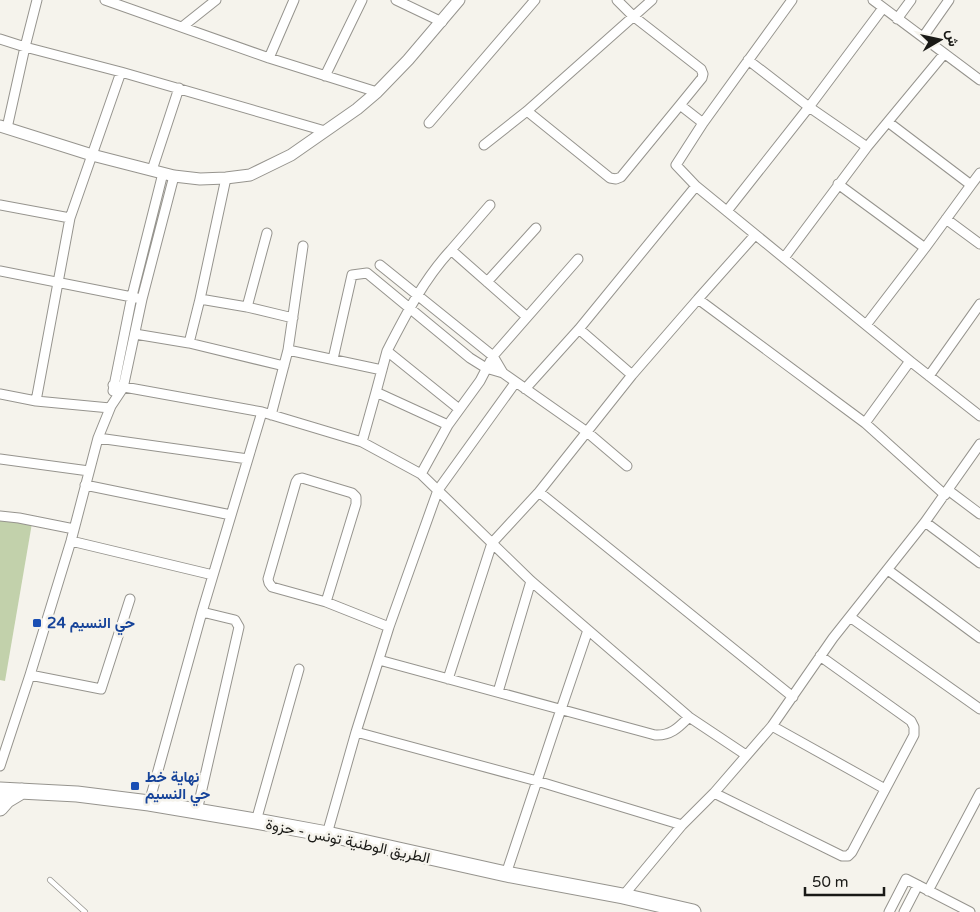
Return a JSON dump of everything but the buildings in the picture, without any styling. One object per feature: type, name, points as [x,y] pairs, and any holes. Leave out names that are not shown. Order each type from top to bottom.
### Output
[{"type":"main road","name":"الطريق الوطنية تونس - حزوة","points":[[0,790],[77,794],[149,803],[256,821],[327,834],[506,874],[623,896],[693,912]]},
{"type":"main road","points":[[0,808],[7,800],[23,791]]},
{"type":"street","points":[[38,0],[3,127],[92,155],[163,173],[200,179],[250,175],[291,155],[357,109],[377,92],[442,22],[459,0]]},
{"type":"street","points":[[105,0],[118,2],[269,58],[377,92]]},
{"type":"street","points":[[182,27],[216,0]]},
{"type":"street","points":[[269,58],[294,0]]},
{"type":"street","points":[[325,76],[362,0]]},
{"type":"street","points":[[396,0],[442,22]]},
{"type":"street","points":[[429,123],[535,0]]},
{"type":"street","points":[[527,111],[610,178],[616,179],[621,177],[702,78],[701,69],[634,16],[617,0]]},
{"type":"street","points":[[484,145],[527,111],[652,0]]},
{"type":"street","points":[[792,0],[703,123],[676,165],[696,186],[755,235],[980,416]]},
{"type":"street","points":[[873,0],[980,80]]},
{"type":"street","points":[[897,19],[911,0]]},
{"type":"street","points":[[923,37],[949,0]]},
{"type":"street","points":[[727,211],[809,107],[883,8]]},
{"type":"street","points":[[0,39],[179,88],[325,131]]},
{"type":"street","points":[[784,258],[867,147],[944,54]]},
{"type":"street","points":[[748,60],[809,107],[867,147]]},
{"type":"street","points":[[36,401],[70,218],[121,72]]},
{"type":"street","points":[[0,766],[71,541],[98,438],[111,407],[135,334],[179,88]]},
{"type":"street","points":[[680,105],[703,123]]},
{"type":"street","points":[[888,122],[972,185]]},
{"type":"street","points":[[118,387],[132,296],[163,173]]},
{"type":"street","points":[[866,325],[980,173]]},
{"type":"street","points":[[188,343],[200,298],[226,178]]},
{"type":"street","points":[[838,184],[925,248]]},
{"type":"street","points":[[525,390],[579,329],[696,186]]},
{"type":"street","points":[[0,205],[70,218]]},
{"type":"street","points":[[362,442],[387,351],[409,308],[444,258],[490,205]]},
{"type":"street","points":[[946,220],[980,244]]},
{"type":"street","points":[[487,282],[536,228]]},
{"type":"street","points":[[247,307],[267,233]]},
{"type":"street","points":[[448,679],[492,543],[539,492],[632,375],[755,235]]},
{"type":"street","points":[[271,415],[288,350],[303,246]]},
{"type":"street","points":[[451,250],[527,317]]},
{"type":"street","points":[[421,474],[458,409],[480,381],[492,356],[578,258]]},
{"type":"street","points":[[380,266],[492,356],[503,373],[587,432],[627,466]]},
{"type":"street","points":[[0,271],[142,299]]},
{"type":"street","points":[[333,359],[352,274],[367,273],[486,368],[503,373]]},
{"type":"street","points":[[200,298],[293,318]]},
{"type":"street","points":[[698,299],[865,423],[947,492],[980,514]]},
{"type":"street","points":[[928,376],[980,304]]},
{"type":"street","points":[[579,329],[632,375]]},
{"type":"street","points":[[135,334],[188,343],[284,366]]},
{"type":"street","points":[[288,350],[382,370]]},
{"type":"street","points":[[387,351],[458,409]]},
{"type":"street","points":[[865,423],[910,361]]},
{"type":"street","points":[[327,834],[389,627],[438,490],[516,383]]},
{"type":"street","points":[[118,387],[262,412],[362,442],[421,474],[531,581],[689,717],[746,755]]},
{"type":"street","points":[[376,392],[448,425]]},
{"type":"street","points":[[0,394],[36,401],[111,407]]},
{"type":"street","points":[[149,803],[202,612],[262,412]]},
{"type":"street","points":[[98,438],[248,459]]},
{"type":"street","points":[[623,896],[682,825],[714,793],[772,726],[820,656],[925,522],[980,444]]},
{"type":"street","points":[[0,459],[89,471]]},
{"type":"street","points":[[326,602],[356,504],[356,497],[352,493],[302,478],[296,482],[268,579],[269,583],[272,587],[326,602],[389,627]]},
{"type":"street","points":[[85,485],[231,515]]},
{"type":"street","points":[[539,492],[792,697]]},
{"type":"street","points":[[0,516],[74,529]]},
{"type":"street","points":[[925,522],[980,563]]},
{"type":"street","points":[[71,541],[213,575]]},
{"type":"street","points":[[888,570],[980,638]]},
{"type":"street","points":[[498,692],[531,581]]},
{"type":"street","points":[[30,675],[101,689],[130,599]]},
{"type":"street","points":[[197,811],[239,627],[235,620],[202,612]]},
{"type":"street","points":[[850,617],[979,705]]},
{"type":"street","points":[[506,874],[588,630]]},
{"type":"street","points":[[714,793],[842,856],[848,856],[852,852],[914,735],[914,727],[911,721],[820,656]]},
{"type":"street","points":[[380,660],[655,736],[663,736],[670,733],[689,717]]},
{"type":"street","points":[[256,821],[299,669]]},
{"type":"street","points":[[772,726],[885,789]]},
{"type":"street","points":[[356,732],[537,781],[682,825]]},
{"type":"street","points":[[928,891],[980,793]]},
{"type":"street","points":[[889,912],[905,880],[970,912]]},
{"type":"street","points":[[904,912],[918,885]]},
{"type":"lane","points":[[50,880],[85,912]]},
{"type":"green space","points":[[0,518],[32,523],[5,681],[0,680]]},
{"type":"place","name":"حي النسيم 24","points":[[37,623]]},
{"type":"place","name":"نهاية خط حي النسيم","points":[[135,786]]}]
